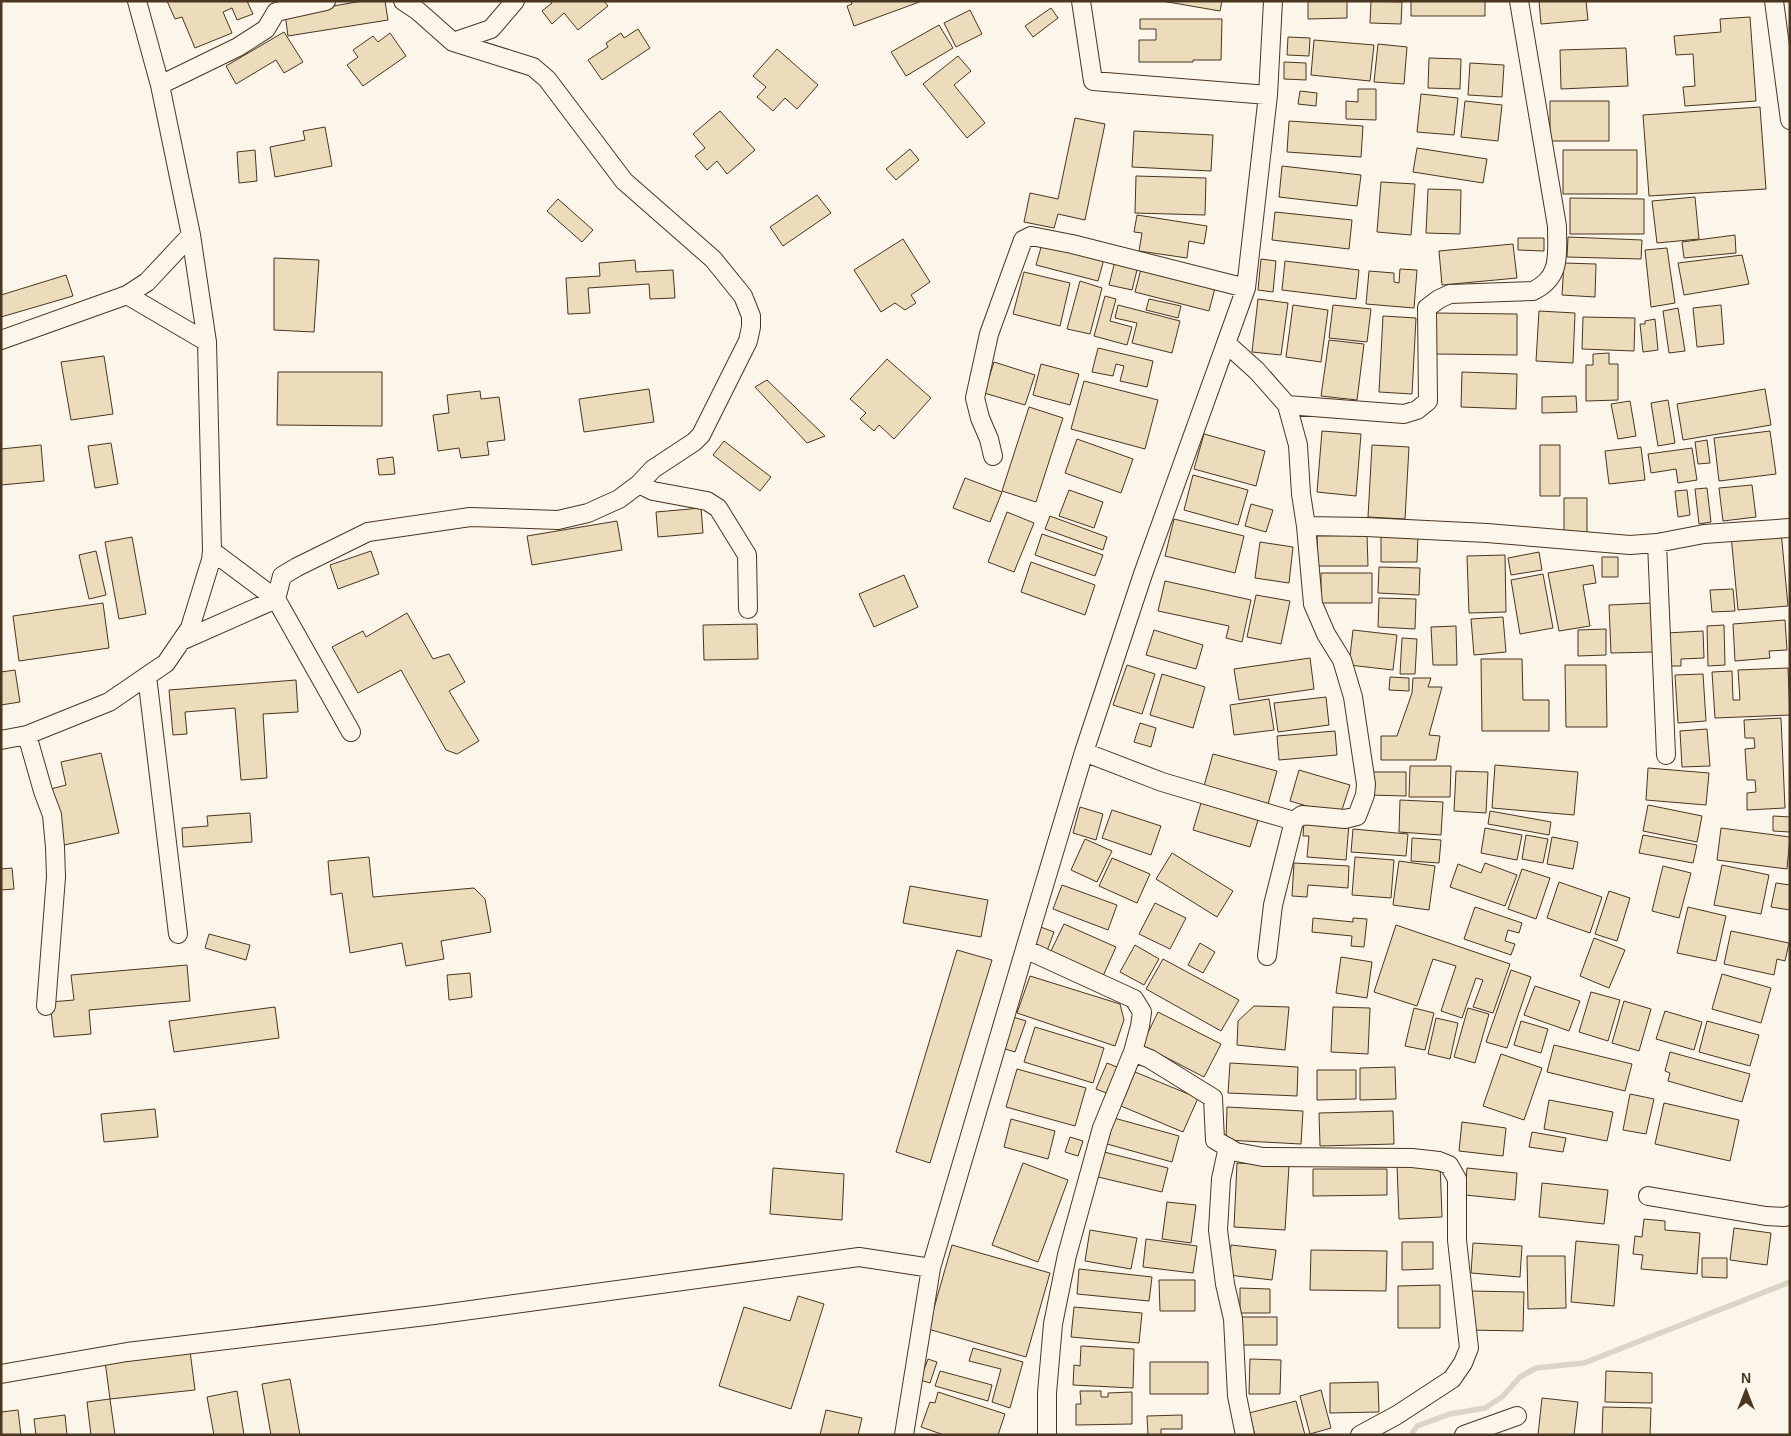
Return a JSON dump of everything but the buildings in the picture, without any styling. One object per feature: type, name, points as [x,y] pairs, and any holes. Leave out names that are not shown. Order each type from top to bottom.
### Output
[{"type":"street","points":[[1,740],[27,735],[109,702],[166,663],[190,628],[212,552],[207,342],[191,236],[160,85],[138,1]]},
{"type":"street","points":[[160,85],[238,47],[266,29],[276,12],[326,1]]},
{"type":"street","points":[[276,599],[282,576],[368,532],[470,517],[558,520],[588,513],[619,499],[639,484],[653,468],[694,442],[701,435],[748,341],[752,327],[743,296],[714,260],[624,181],[547,79],[533,67],[453,42],[404,1]]},
{"type":"street","points":[[453,42],[491,29],[516,1]]},
{"type":"street","points":[[1080,1],[1093,81],[1268,95]]},
{"type":"street","points":[[904,1435],[931,1268],[1025,949],[1084,752],[1143,574],[1246,288],[1268,95],[1273,1]]},
{"type":"street","points":[[1287,405],[1404,414],[1417,410],[1428,401],[1427,308],[1450,294],[1532,291],[1549,281],[1556,264],[1557,226],[1519,1]]},
{"type":"street","points":[[1774,1],[1790,120]]},
{"type":"street","points":[[1,340],[127,295],[147,282],[191,236]]},
{"type":"street","points":[[993,456],[989,438],[980,418],[975,398],[989,334],[1023,240],[1032,236],[1063,242],[1246,288]]},
{"type":"street","points":[[127,295],[207,342]]},
{"type":"street","points":[[1227,344],[1257,371],[1287,405],[1298,445],[1301,494],[1306,526],[1313,604],[1326,634],[1342,660],[1353,697],[1366,784],[1365,795],[1357,816],[1345,818],[1302,815],[1294,821],[1273,905],[1267,956]]},
{"type":"street","points":[[639,484],[653,491],[707,501],[718,508],[747,555],[748,609]]},
{"type":"street","points":[[1306,526],[1479,533],[1630,545],[1658,543],[1704,534],[1790,528]]},
{"type":"street","points":[[1658,543],[1666,755]]},
{"type":"street","points":[[212,552],[276,599],[351,732]]},
{"type":"street","points":[[181,641],[276,599]]},
{"type":"street","points":[[147,676],[178,934]]},
{"type":"street","points":[[27,735],[52,815],[55,847],[56,877],[46,1006]]},
{"type":"street","points":[[1084,752],[1162,782],[1294,821]]},
{"type":"street","points":[[1025,949],[1134,999],[1142,1012],[1133,1052],[1102,1128],[1067,1255],[1053,1324],[1047,1393],[1047,1435]]},
{"type":"street","points":[[1133,1052],[1150,1059],[1213,1098],[1215,1140],[1236,1152],[1264,1157],[1412,1158],[1439,1161],[1449,1165],[1457,1179],[1457,1240],[1469,1348],[1452,1378],[1397,1415],[1360,1435]]},
{"type":"street","points":[[1228,1147],[1221,1179],[1218,1230],[1225,1284],[1233,1319],[1237,1396],[1245,1435]]},
{"type":"street","points":[[1648,1196],[1766,1216],[1785,1217],[1790,1215]]},
{"type":"street","points":[[1,1374],[127,1352],[434,1314],[858,1257],[931,1268]]},
{"type":"street","points":[[1464,1435],[1516,1416]]},
{"type":"waterway","points":[[1411,1435],[1417,1426],[1450,1414],[1485,1408],[1502,1397],[1520,1377],[1536,1368],[1584,1363],[1790,1282]]}]
